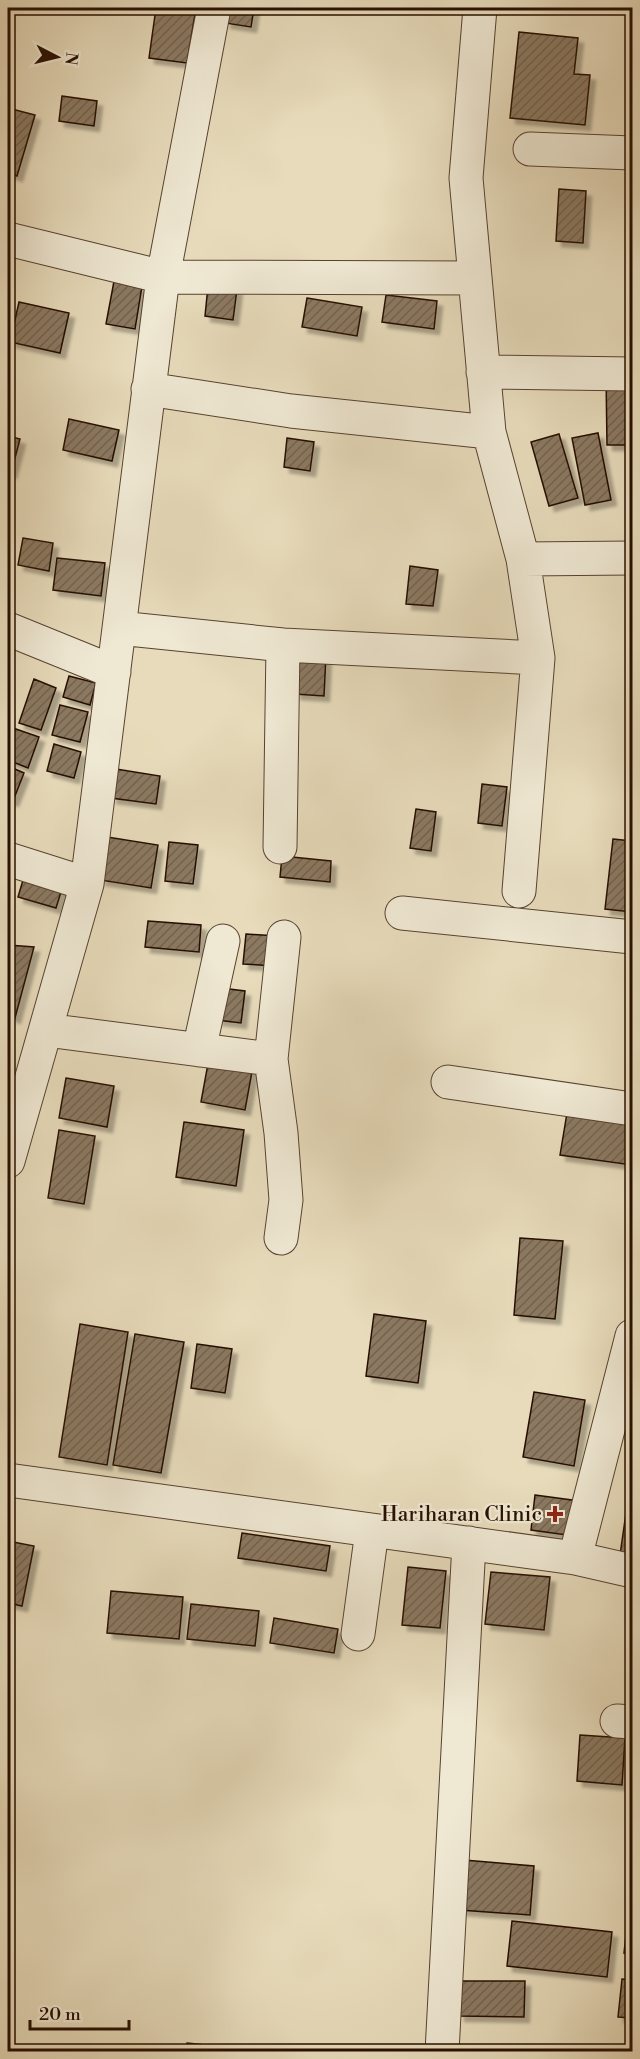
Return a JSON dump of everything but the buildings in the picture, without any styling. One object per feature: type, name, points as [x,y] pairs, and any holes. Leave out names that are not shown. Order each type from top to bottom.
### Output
[{"type":"street","points":[[8,1161],[87,884],[163,277],[214,8]]},
{"type":"street","points":[[480,8],[466,178],[483,372],[489,432],[523,559],[538,658],[519,891]]},
{"type":"street","points":[[530,149],[633,153]]},
{"type":"street","points":[[8,239],[163,277],[475,278]]},
{"type":"street","points":[[483,372],[633,374]]},
{"type":"street","points":[[148,390],[291,411],[489,432]]},
{"type":"street","points":[[523,559],[633,558]]},
{"type":"street","points":[[119,628],[283,645],[538,658]]},
{"type":"street","points":[[8,629],[114,672]]},
{"type":"street","points":[[280,847],[283,645]]},
{"type":"street","points":[[8,860],[87,884]]},
{"type":"street","points":[[402,913],[633,937]]},
{"type":"street","points":[[281,1238],[286,1200],[281,1133],[271,1059],[284,937]]},
{"type":"street","points":[[199,1050],[223,941]]},
{"type":"street","points":[[46,1030],[271,1059]]},
{"type":"street","points":[[448,1082],[633,1109]]},
{"type":"street","points":[[575,1558],[628,1373],[633,1336]]},
{"type":"street","points":[[8,1480],[575,1558],[633,1570]]},
{"type":"street","points":[[358,1634],[372,1530]]},
{"type":"street","points":[[442,2052],[469,1544]]},
{"type":"place","name":"Hariharan Clinic","points":[[555,1514]]}]
